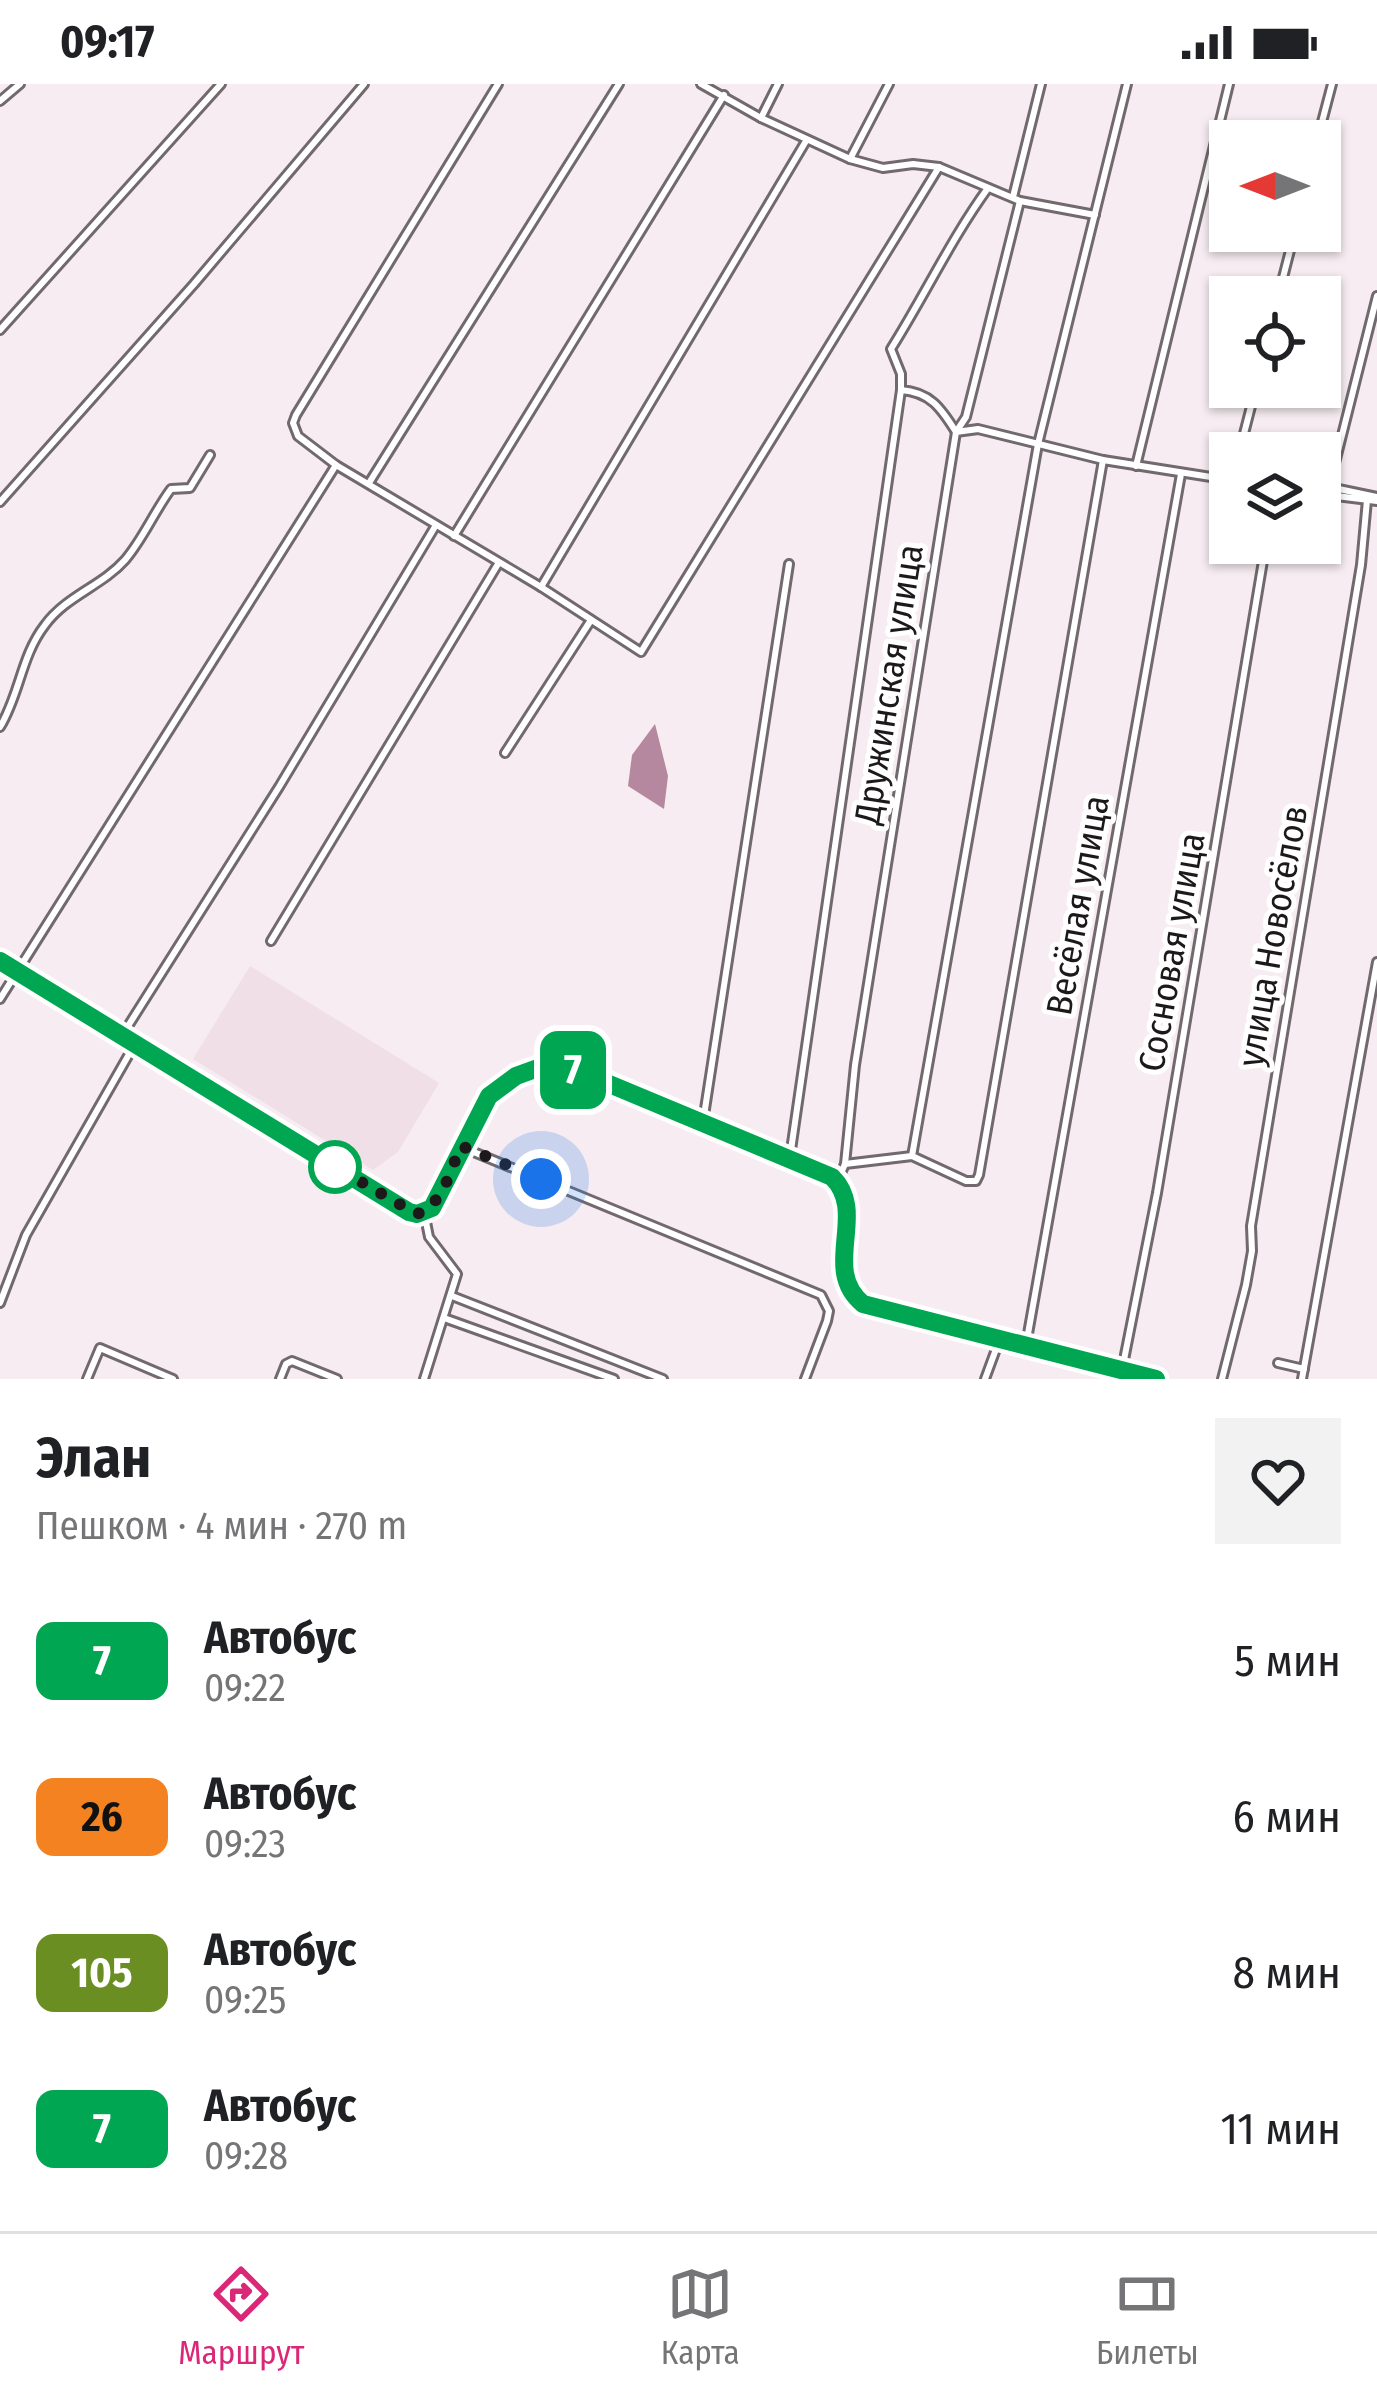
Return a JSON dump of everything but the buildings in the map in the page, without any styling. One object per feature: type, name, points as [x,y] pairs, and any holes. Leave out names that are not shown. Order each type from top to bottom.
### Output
[{"type":"street","points":[[0,101],[20,84]]},
{"type":"street","points":[[0,330],[221,84]]},
{"type":"street","points":[[0,502],[364,84]]},
{"type":"street","points":[[498,84],[296,415],[294,428],[336,465],[641,652],[939,167]]},
{"type":"street","points":[[369,483],[619,84]]},
{"type":"street","points":[[701,84],[760,118],[850,159],[883,168],[939,167],[1017,200],[1095,215]]},
{"type":"street","points":[[760,118],[778,84]]},
{"type":"street","points":[[850,159],[889,84]]},
{"type":"street","name":"Дружинская улица","points":[[837,1182],[845,1164],[855,1065],[956,432],[966,417],[1041,84]]},
{"type":"street","points":[[912,1156],[1038,444],[1127,84]]},
{"type":"street","points":[[1136,466],[1229,84]]},
{"type":"street","points":[[1322,120],[1331,84]]},
{"type":"street","points":[[454,536],[724,94]]},
{"type":"street","points":[[541,587],[806,141]]},
{"type":"street","points":[[790,1157],[901,390],[901,374],[891,349],[926,293],[940,259],[988,188]]},
{"type":"street","points":[[1339,432],[1377,296]]},
{"type":"street","points":[[901,390],[921,391],[945,412],[956,432],[978,429],[1103,460],[1209,477]]},
{"type":"street","points":[[0,727],[11,708],[24,657],[45,624],[62,605],[123,562],[171,489],[190,488],[210,455]]},
{"type":"street","points":[[845,1164],[912,1156],[966,1181],[979,1175],[1103,460]]},
{"type":"street","points":[[0,999],[336,465]]},
{"type":"street","name":"Весёлая улица","points":[[1026,1346],[1180,474]]},
{"type":"street","points":[[1341,492],[1377,499]]},
{"type":"street","points":[[1341,494],[1377,499]]},
{"type":"street","points":[[1356,494],[1367,500]]},
{"type":"street","name":"улица Новосёлов","points":[[1222,1379],[1233,1355],[1252,1251],[1255,1204],[1361,566],[1367,500]]},
{"type":"street","points":[[123,1034],[436,525]]},
{"type":"street","points":[[271,941],[499,563]]},
{"type":"street","points":[[703,1122],[788,564]]},
{"type":"street","name":"Сосновая улица","points":[[1122,1370],[1157,1193],[1262,564]]},
{"type":"street","points":[[505,753],[591,620]]},
{"type":"street","points":[[0,961],[409,1212],[424,1212],[438,1200],[481,1108],[500,1085],[538,1068],[578,1071],[790,1157],[837,1182],[848,1211],[843,1272],[853,1295],[879,1311],[1157,1379]]},
{"type":"street","points":[[1278,1363],[1303,1374],[1377,962]]},
{"type":"street","points":[[0,1303],[26,1235],[136,1042]]},
{"type":"street","points":[[461,1146],[823,1299],[827,1321],[805,1379]]},
{"type":"street","points":[[424,1212],[429,1237],[454,1267],[452,1296],[424,1379]]},
{"type":"street","points":[[452,1296],[663,1379]]},
{"type":"street","points":[[444,1318],[614,1379]]},
{"type":"street","points":[[985,1379],[999,1341]]},
{"type":"street","points":[[87,1379],[100,1348],[173,1379]]},
{"type":"street","points":[[280,1379],[292,1361],[338,1379]]},
{"type":"shaded area","points":[[655,724],[668,776],[664,809],[628,786],[632,755]]},
{"type":"shaded area","points":[[250,966],[439,1083],[398,1152],[373,1170],[193,1059]]},
{"type":"bus line","name":"7","points":[[0,961],[409,1212],[424,1212],[438,1200],[481,1108],[500,1085],[538,1068],[558,1066],[832,1177],[842,1187],[848,1211],[845,1285],[863,1304],[1156,1379]]},
{"type":"route","points":[[335,1167],[330,1164],[417,1214],[438,1200],[461,1146],[541,1179]]}]
